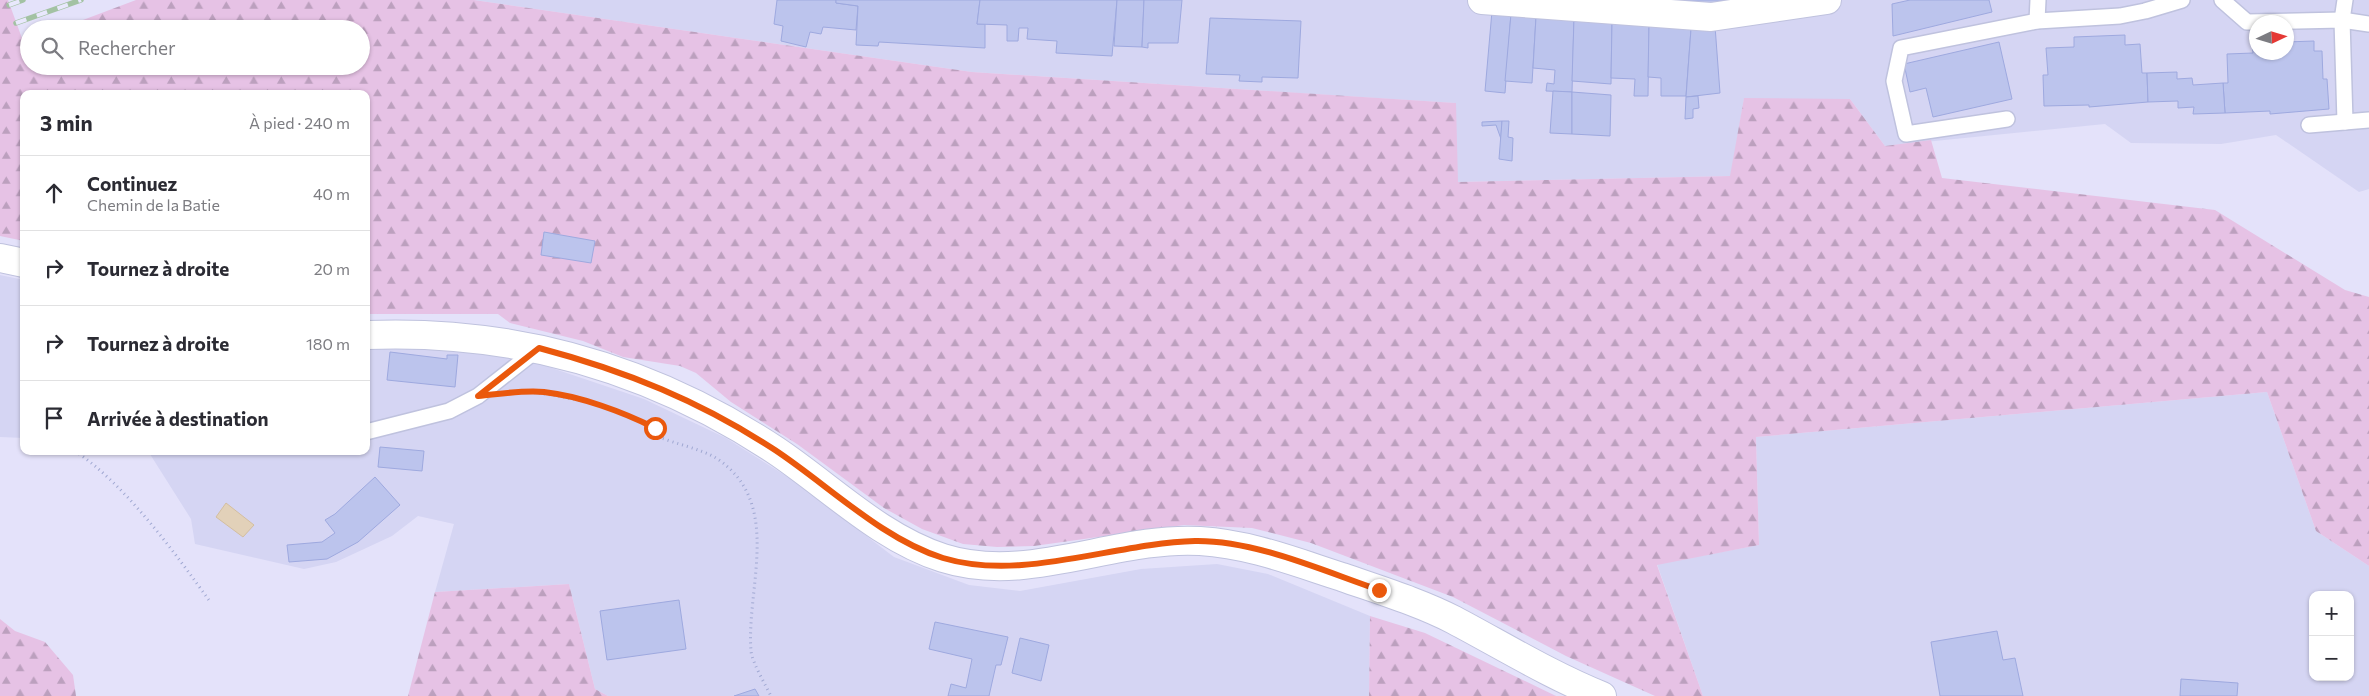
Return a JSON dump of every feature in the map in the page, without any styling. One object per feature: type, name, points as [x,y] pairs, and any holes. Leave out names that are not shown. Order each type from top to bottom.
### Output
[{"type":"street","points":[[1482,0],[1711,17],[1827,0]]},
{"type":"street","points":[[0,258],[20,262]]},
{"type":"street","points":[[370,335],[458,336],[539,348],[636,377],[720,416],[776,451],[885,528],[942,558],[972,564],[1009,565],[1151,544],[1197,541],[1269,552],[1379,590],[1450,618],[1536,666],[1602,696]]},
{"type":"lane","points":[[2037,21],[2038,0]]},
{"type":"lane","points":[[2007,119],[1906,134],[1894,82],[1901,48],[2037,21],[2120,16],[2182,0]]},
{"type":"lane","points":[[2222,0],[2247,22],[2342,20],[2369,24]]},
{"type":"lane","points":[[2344,0],[2342,20],[2345,122]]},
{"type":"lane","points":[[2309,125],[2369,120]]},
{"type":"lane","points":[[370,431],[448,411],[478,396],[539,348]]},
{"type":"path","points":[[478,396],[546,392],[608,408],[655,428],[659,437],[715,458],[736,475],[748,493],[754,511],[757,546],[751,652],[771,696]]},
{"type":"path","points":[[80,455],[106,477],[136,509],[181,562],[210,603]]},
{"type":"shaded area","points":[[474,0],[2369,0],[2369,189],[2359,192],[2276,135],[2221,144],[2131,143],[2105,124],[1885,146],[1850,99],[1744,99],[1731,176],[1457,182],[1455,103],[972,72]]},
{"type":"shaded area","points":[[0,275],[20,279],[20,438],[0,437]]},
{"type":"shaded area","points":[[370,347],[456,349],[537,363],[644,399],[726,438],[797,483],[894,557],[969,585],[1020,591],[1141,569],[1217,564],[1268,574],[1370,616],[1369,696],[608,696],[595,689],[569,584],[435,592],[454,524],[418,516],[392,536],[336,562],[304,569],[195,544],[191,519],[151,455],[370,455]]},
{"type":"shaded area","points":[[2267,392],[2316,531],[2369,566],[2369,696],[1703,696],[1657,564],[1759,545],[1756,437]]},
{"type":"shaded area","points":[[226,503],[254,525],[243,537],[216,517]]},
{"type":"green space","points":[[0,0],[8,0],[20,33],[20,75],[370,75],[370,20],[83,20],[136,0],[474,0],[972,72],[1456,103],[1458,182],[1730,176],[1744,98],[1850,99],[1885,146],[1931,140],[1942,178],[2215,210],[2345,290],[2369,297],[2369,566],[2316,531],[2267,392],[1756,437],[1759,545],[1657,565],[1703,696],[1655,696],[1566,656],[1453,597],[1311,543],[1252,528],[1184,525],[1034,546],[997,547],[963,544],[922,529],[884,508],[797,444],[731,402],[696,373],[680,366],[623,357],[583,341],[510,323],[498,314],[370,314],[370,90],[20,90],[20,240],[0,236]]},
{"type":"green space","points":[[569,584],[595,689],[608,696],[408,696],[435,592]]},
{"type":"green space","points":[[1370,616],[1425,633],[1556,696],[1369,696]]},
{"type":"green space","points":[[0,619],[15,631],[45,642],[73,675],[76,696],[0,696]]},
{"type":"building","points":[[777,0],[836,0],[836,3],[858,6],[856,30],[823,27],[821,34],[810,32],[806,47],[781,41],[783,26],[774,24]]},
{"type":"building","points":[[836,0],[980,0],[977,24],[985,24],[985,48],[879,42],[878,46],[856,45],[858,6],[836,3]]},
{"type":"building","points":[[980,0],[1117,0],[1112,56],[1056,53],[1057,41],[1027,39],[1028,28],[1019,28],[1018,41],[1007,41],[1007,25],[977,24]]},
{"type":"building","points":[[1117,0],[1144,0],[1142,47],[1114,46]]},
{"type":"building","points":[[1144,0],[1182,0],[1178,43],[1148,43],[1148,48],[1142,47]]},
{"type":"building","points":[[1653,0],[1725,0],[1725,5]]},
{"type":"building","points":[[1910,0],[1989,0],[1992,12],[1893,36],[1892,4]]},
{"type":"building","points":[[1492,11],[1511,13],[1505,93],[1485,91]]},
{"type":"building","points":[[1511,14],[1536,17],[1532,83],[1505,81]]},
{"type":"building","points":[[1536,17],[1574,19],[1572,92],[1546,91],[1547,83],[1554,84],[1555,70],[1533,68]]},
{"type":"building","points":[[1210,18],[1301,21],[1298,78],[1262,77],[1262,82],[1239,81],[1240,75],[1206,74]]},
{"type":"building","points":[[1574,18],[1612,21],[1611,84],[1572,81]]},
{"type":"building","points":[[1612,23],[1649,26],[1648,96],[1634,96],[1635,79],[1611,78]]},
{"type":"building","points":[[1649,26],[1691,29],[1686,96],[1661,96],[1661,78],[1648,77]]},
{"type":"building","points":[[1715,26],[1720,93],[1686,97],[1691,29]]},
{"type":"building","points":[[2125,35],[2125,45],[2140,44],[2142,73],[2147,73],[2148,102],[2089,107],[2089,105],[2044,106],[2043,75],[2048,75],[2046,48],[2074,47],[2074,37]]},
{"type":"building","points":[[2314,41],[2314,51],[2322,51],[2323,79],[2327,79],[2329,109],[2270,114],[2270,111],[2225,113],[2223,83],[2228,83],[2227,54],[2249,53],[2249,60],[2294,60],[2294,42]]},
{"type":"building","points":[[1999,42],[2012,99],[1933,117],[1926,88],[1910,92],[1904,64]]},
{"type":"building","points":[[2177,72],[2177,79],[2192,78],[2193,85],[2223,83],[2225,113],[2193,114],[2194,107],[2178,108],[2178,101],[2148,102],[2147,73]]},
{"type":"building","points":[[1553,91],[1572,92],[1572,134],[1550,133]]},
{"type":"building","points":[[1572,92],[1611,95],[1610,136],[1572,134]]},
{"type":"building","points":[[1698,96],[1699,108],[1693,109],[1693,118],[1685,119],[1686,97]]},
{"type":"building","points":[[1502,121],[1501,139],[1496,125],[1482,126],[1482,122]]},
{"type":"building","points":[[1502,121],[1509,121],[1508,137],[1513,138],[1512,161],[1499,159]]},
{"type":"building","points":[[544,232],[595,241],[591,263],[541,255]]},
{"type":"building","points":[[390,352],[447,359],[447,355],[458,355],[455,387],[387,380]]},
{"type":"building","points":[[380,447],[424,451],[422,471],[378,467]]},
{"type":"building","points":[[375,477],[400,505],[358,542],[327,559],[289,562],[287,545],[322,542],[335,533],[325,520],[335,514]]},
{"type":"building","points":[[679,600],[686,649],[607,660],[600,611]]},
{"type":"building","points":[[935,622],[1008,637],[1001,665],[996,665],[989,696],[948,696],[951,684],[966,688],[972,659],[929,649]]},
{"type":"building","points":[[1997,631],[2003,660],[2015,658],[2023,696],[1940,696],[1931,642]]},
{"type":"building","points":[[1020,638],[1049,645],[1041,681],[1012,673]]},
{"type":"building","points":[[2181,679],[2238,683],[2237,696],[2180,696]]},
{"type":"building","points":[[755,689],[759,696],[734,696]]},
{"type":"railway","points":[[9,5],[23,0]]},
{"type":"railway","points":[[24,20],[81,0]]},
{"type":"railway","points":[[16,23],[20,22]]},
{"type":"route","points":[[655,428],[608,408],[546,392],[478,396],[539,348],[578,358],[636,377],[720,416],[776,451],[885,528],[917,547],[942,558],[972,564],[1009,565],[1051,561],[1151,544],[1197,541],[1228,544],[1269,552],[1379,590]]}]
